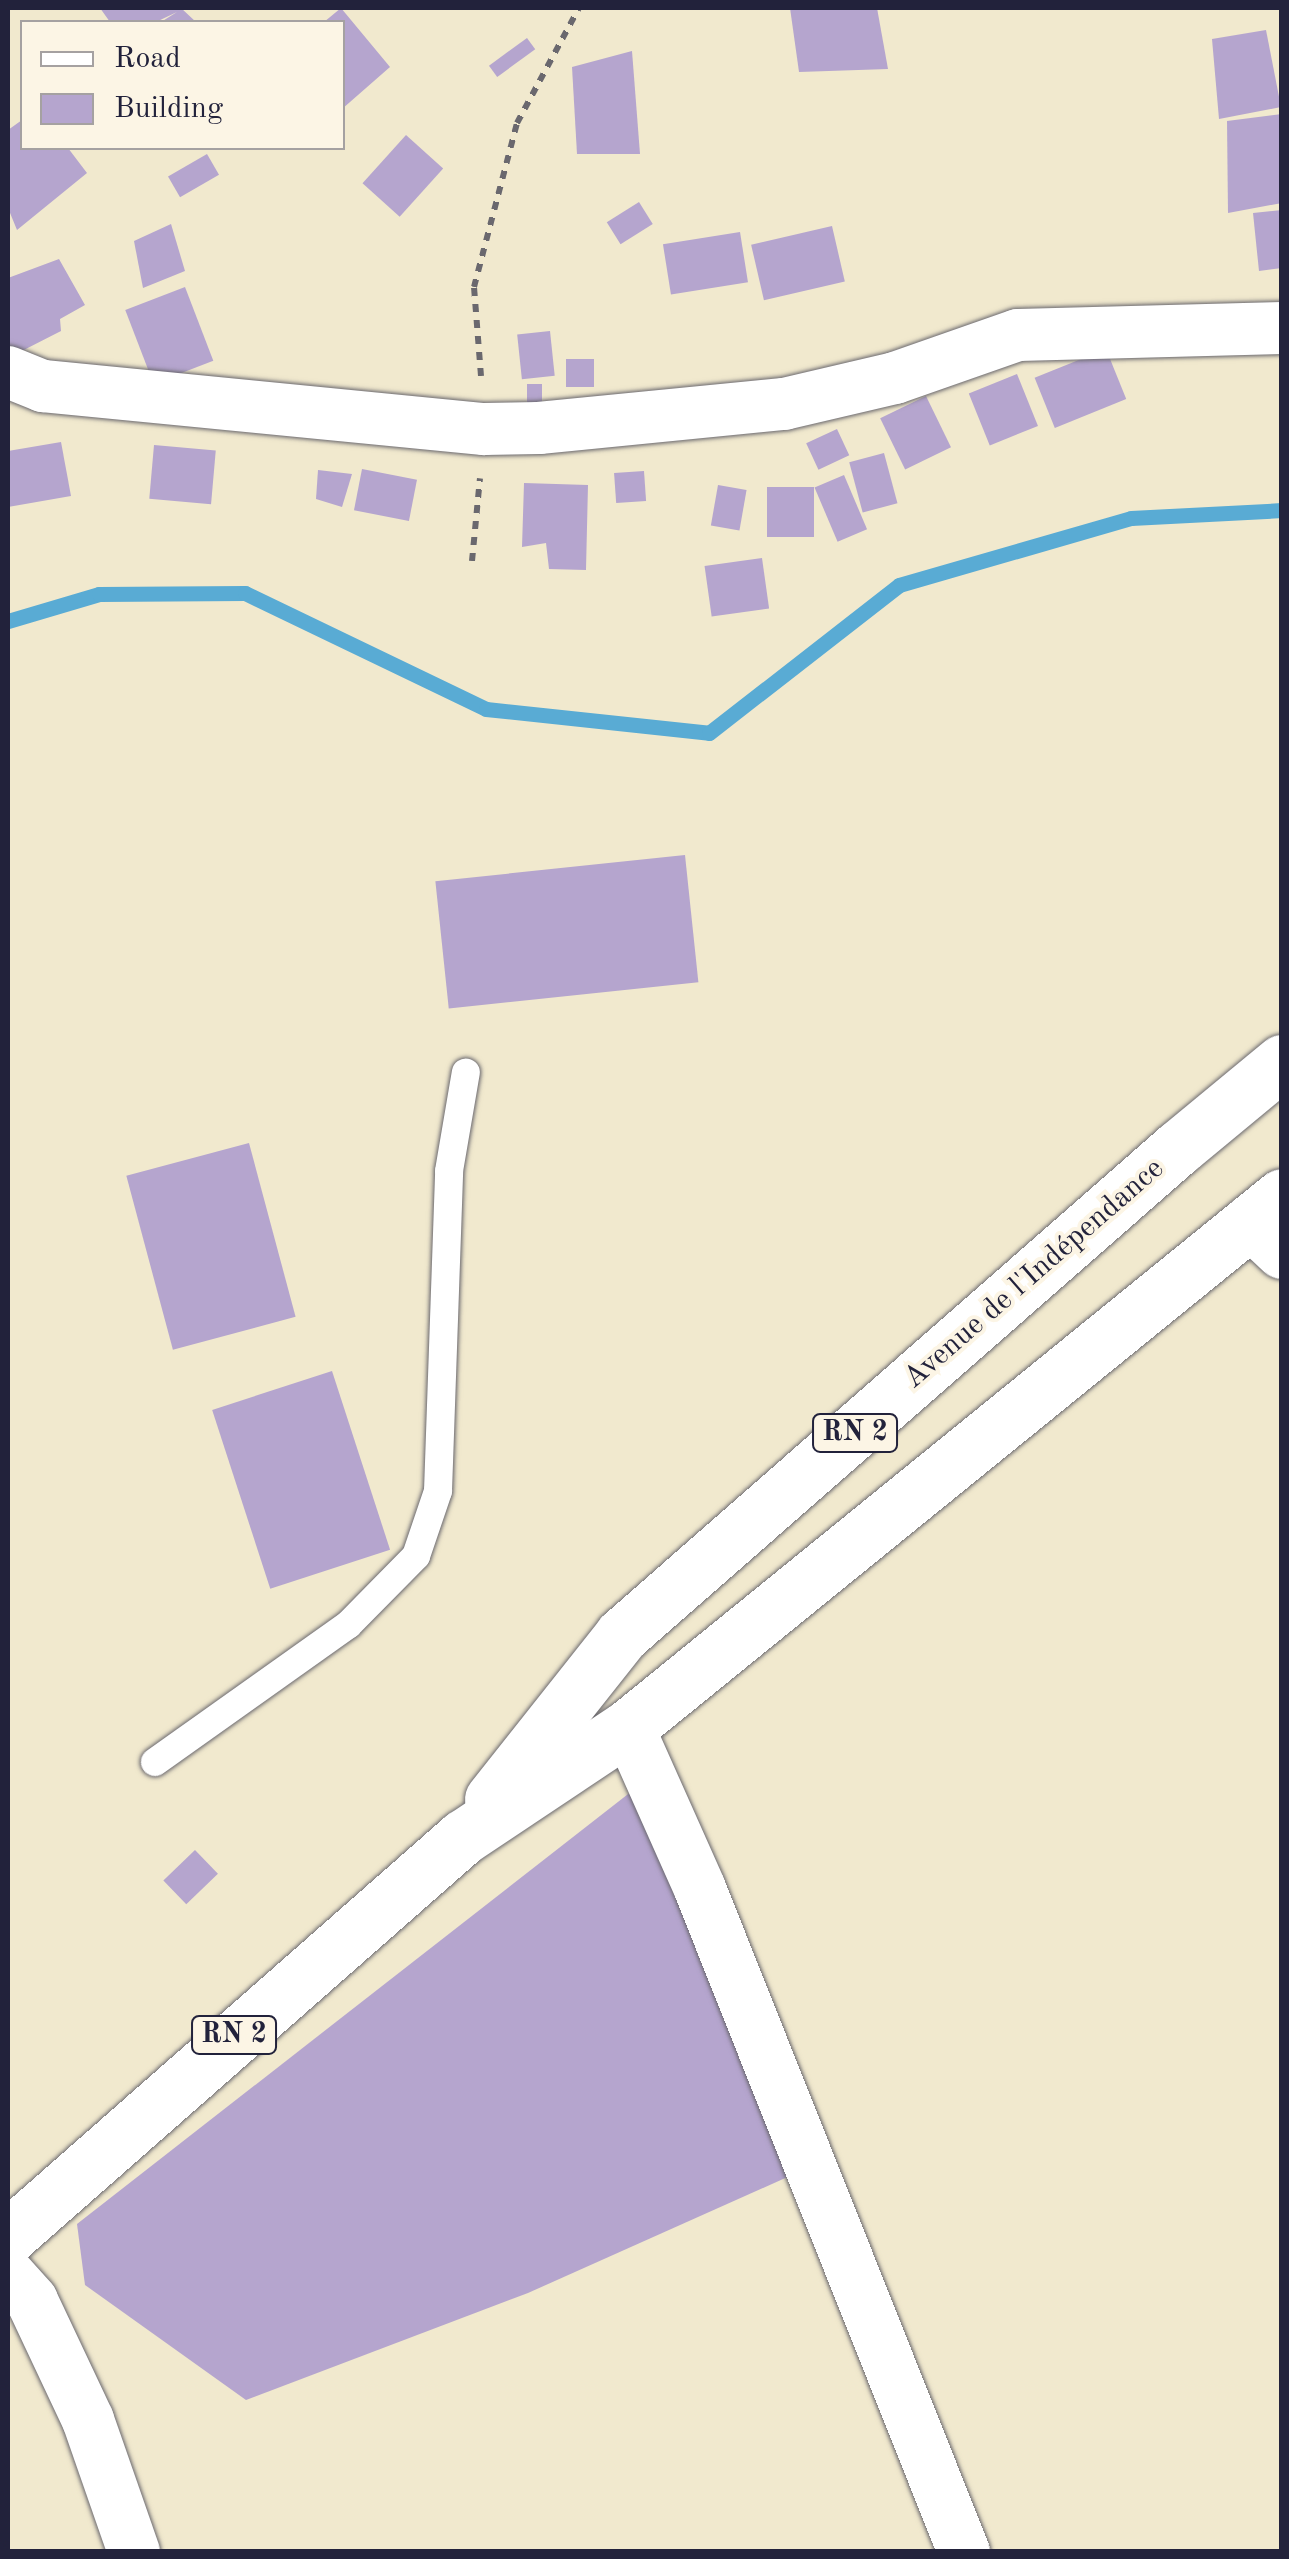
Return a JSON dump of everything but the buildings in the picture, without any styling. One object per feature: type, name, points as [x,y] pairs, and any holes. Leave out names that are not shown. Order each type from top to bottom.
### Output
[{"type":"main road","name":"Avenue de l'Indépendance","points":[[463,1837],[622,1635],[1282,1062]]},
{"type":"main road","name":"Avenue de l'Indépendance","points":[[8,2237],[463,1837],[628,1726],[1271,1224]]},
{"type":"street","points":[[8,372],[43,386],[484,429],[784,404],[895,378],[1018,335],[1282,328]]},
{"type":"street","points":[[628,1726],[700,1889],[964,2552]]},
{"type":"street","points":[[8,2274],[32,2301],[88,2420],[134,2552]]},
{"type":"lane","points":[[156,1762],[348,1625],[416,1556],[438,1491],[449,1171],[466,1072]]},
{"type":"path","points":[[472,562],[484,429],[474,287],[517,123],[579,8]]},
{"type":"waterway","points":[[8,621],[99,594],[245,593],[486,709],[709,733],[899,585],[1131,518],[1282,510]]}]
